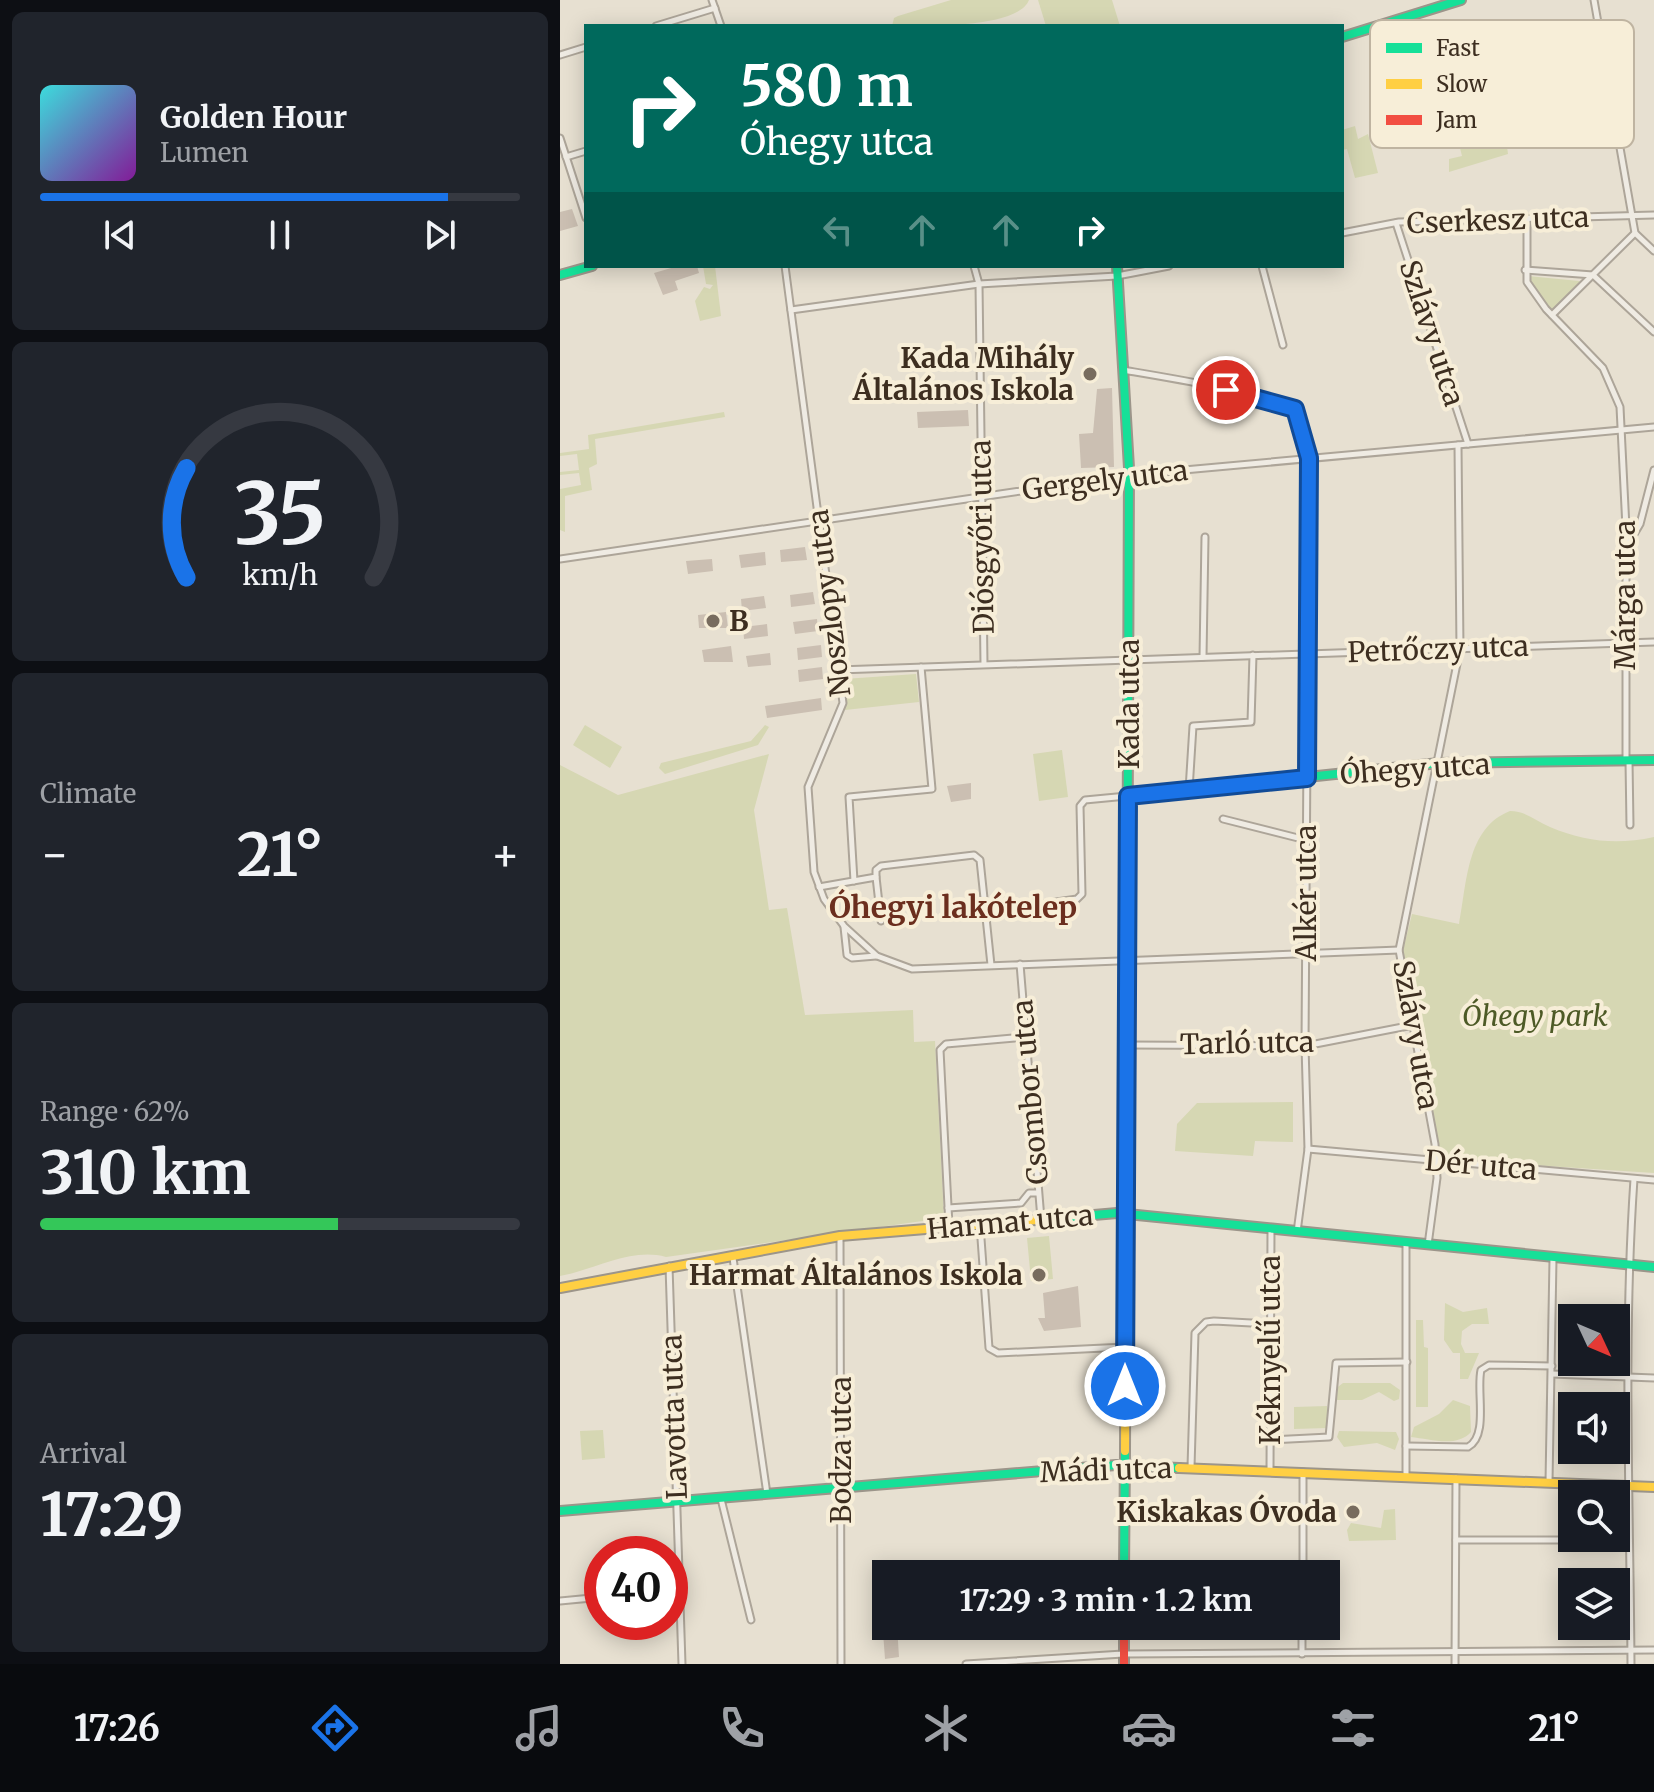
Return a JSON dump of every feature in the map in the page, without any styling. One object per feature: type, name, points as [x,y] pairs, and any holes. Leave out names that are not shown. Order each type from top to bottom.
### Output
[{"type":"street","points":[[712,0],[720,24]]},
{"type":"street","points":[[1397,20],[1461,0]]},
{"type":"street","points":[[1594,0],[1598,20]]},
{"type":"street","points":[[663,24],[715,8]]},
{"type":"street","points":[[1344,36],[1370,28]]},
{"type":"street","points":[[560,55],[584,48]]},
{"type":"street","points":[[560,138],[584,212]]},
{"type":"street","points":[[1621,148],[1635,233],[1654,251]]},
{"type":"street","points":[[566,157],[584,152]]},
{"type":"street","name":"Cserkesz utca","points":[[1344,233],[1396,223],[1654,215]]},
{"type":"street","points":[[1527,220],[1525,270],[1593,275],[1654,332]]},
{"type":"street","name":"Szlávy utca","points":[[1396,223],[1468,444]]},
{"type":"street","points":[[1552,315],[1635,233]]},
{"type":"street","points":[[560,275],[585,268]]},
{"type":"street","name":"Noszlopy utca","points":[[785,268],[841,713],[808,787],[814,872],[819,887],[844,926],[877,956],[912,969],[1399,950]]},
{"type":"street","name":"Diósgyőri utca","points":[[975,268],[979,284],[984,664]]},
{"type":"street","points":[[791,310],[979,284],[1148,268]]},
{"type":"street","points":[[1263,268],[1283,345]]},
{"type":"street","name":"Márga utca","points":[[1525,270],[1533,294],[1603,368],[1618,398],[1624,429],[1624,643],[1630,825]]},
{"type":"street","name":"Kada utca","points":[[1117,271],[1129,475],[1124,1560]]},
{"type":"street","name":"Alkér utca","points":[[1123,370],[1251,394],[1291,407],[1299,416],[1309,458],[1305,1046],[1308,1149],[1297,1232]]},
{"type":"street","name":"Gergely utca","points":[[560,559],[1129,475],[1654,427]]},
{"type":"street","name":"Szlávy utca","points":[[1428,1246],[1437,1163],[1399,950],[1460,649],[1458,445]]},
{"type":"street","points":[[1626,543],[1640,524],[1654,470]]},
{"type":"street","points":[[1203,657],[1205,537]]},
{"type":"street","name":"Petrőczy utca","points":[[838,670],[1654,642]]},
{"type":"street","points":[[1189,790],[1193,726],[1251,722],[1253,655]]},
{"type":"street","points":[[854,881],[849,797],[932,789],[921,666]]},
{"type":"street","name":"Óhegy utca","points":[[1128,796],[1439,763],[1654,760]]},
{"type":"street","points":[[987,912],[1077,899],[1082,894],[1080,806],[1085,800],[1128,796]]},
{"type":"street","points":[[1223,819],[1306,840]]},
{"type":"street","points":[[881,921],[876,870],[881,866],[974,855],[980,860],[991,965]]},
{"type":"street","points":[[819,887],[876,877]]},
{"type":"street","name":"Noszlopy utca","points":[[844,926],[847,955],[852,958],[877,956]]},
{"type":"street","name":"Csombor utca","points":[[1020,964],[1041,1219]]},
{"type":"street","name":"Tarló utca","points":[[1127,1045],[1305,1046],[1413,1025]]},
{"type":"street","points":[[949,1227],[940,1050],[946,1044],[1025,1037]]},
{"type":"street","name":"Dér utca","points":[[1308,1149],[1437,1163],[1654,1180]]},
{"type":"street","points":[[1628,1480],[1628,1267],[1634,1179]]},
{"type":"street","points":[[948,1208],[1021,1203],[1029,1193],[1038,1193]]},
{"type":"street","name":"Harmat utca","points":[[560,1288],[840,1236],[1126,1214],[1628,1267],[1654,1267]]},
{"type":"street","points":[[980,1225],[986,1345],[998,1353],[1125,1347]]},
{"type":"street","name":"Kéknyelű utca","points":[[1270,1471],[1271,1229]]},
{"type":"street","name":"Bodza utca","points":[[840,1236],[841,1664]]},
{"type":"street","points":[[1406,1243],[1406,1476]]},
{"type":"street","points":[[733,1258],[767,1495]]},
{"type":"street","points":[[1549,1482],[1553,1259]]},
{"type":"street","name":"Lavotta utca","points":[[669,1266],[677,1536]]},
{"type":"street","points":[[616,1276],[618,1289]]},
{"type":"street","points":[[1191,1467],[1195,1333],[1206,1322],[1214,1321],[1270,1324]]},
{"type":"street","points":[[1270,1440],[1329,1437],[1336,1363],[1407,1362]]},
{"type":"street","points":[[1406,1446],[1468,1447],[1475,1443],[1479,1434],[1477,1385],[1481,1370],[1489,1365],[1552,1366]]},
{"type":"street","points":[[1552,1374],[1654,1378]]},
{"type":"street","name":"Mádi utca","points":[[560,1511],[677,1499],[721,1499],[1124,1465],[1558,1482]]},
{"type":"street","points":[[1303,1472],[1303,1560]]},
{"type":"street","points":[[1455,1664],[1456,1478]]},
{"type":"street","name":"Mádi utca","points":[[1630,1486],[1654,1487]]},
{"type":"street","points":[[721,1499],[751,1620]]},
{"type":"street","points":[[1456,1540],[1558,1540]]},
{"type":"street","points":[[1629,1552],[1631,1664]]},
{"type":"street","points":[[560,1601],[584,1599]]},
{"type":"street","name":"Lavotta utca","points":[[681,1640],[682,1664]]},
{"type":"street","points":[[1302,1640],[1302,1654]]},
{"type":"street","points":[[966,1664],[1302,1654],[1654,1650]]},
{"type":"green space","points":[[951,0],[1029,0],[1021,9],[1007,16],[967,24],[892,24],[898,16]]},
{"type":"green space","points":[[1038,0],[1112,0],[1119,24],[1045,24]]},
{"type":"green space","points":[[1355,126],[1358,139],[1368,134],[1378,173],[1355,178],[1347,149],[1344,150],[1344,129]]},
{"type":"green space","points":[[1460,148],[1507,148],[1508,154],[1449,172],[1449,159],[1462,156]]},
{"type":"green space","points":[[703,268],[715,268],[721,316],[700,321],[695,301],[704,287],[710,289],[713,285],[706,284]]},
{"type":"green space","points":[[1528,276],[1579,281],[1582,284],[1551,313]]},
{"type":"green space","points":[[724,412],[725,417],[595,439],[597,464],[589,468],[592,490],[565,496],[565,532],[560,530],[560,489],[581,485],[579,473],[560,475],[560,472],[579,470],[577,454],[560,456],[560,453],[589,449],[588,435]]},
{"type":"green space","points":[[916,674],[919,702],[845,710],[844,679]]},
{"type":"green space","points":[[585,725],[622,747],[610,768],[573,745]]},
{"type":"green space","points":[[765,725],[769,727],[758,745],[665,774],[659,768],[661,763],[751,741]]},
{"type":"green space","points":[[1062,750],[1068,797],[1039,801],[1033,754]]},
{"type":"green space","points":[[769,754],[754,810],[769,910],[787,908],[805,1015],[913,1010],[914,1042],[935,1041],[944,1218],[666,1257],[639,1255],[560,1276],[560,765],[618,795]]},
{"type":"green space","name":"Óhegy park","points":[[1510,811],[1526,814],[1550,827],[1589,839],[1627,841],[1654,837],[1654,1173],[1441,1159],[1404,971],[1403,950],[1412,914],[1459,924],[1467,875],[1477,844],[1496,819]]},
{"type":"green space","points":[[1293,1102],[1293,1142],[1255,1141],[1253,1156],[1175,1151],[1177,1124],[1197,1103]]},
{"type":"green space","points":[[1049,1236],[1053,1279],[1031,1281],[1027,1238]]},
{"type":"green space","points":[[1445,1303],[1463,1312],[1487,1308],[1489,1324],[1472,1324],[1462,1331],[1461,1344],[1465,1353],[1479,1353],[1468,1379],[1460,1379],[1460,1353],[1453,1353],[1444,1340]]},
{"type":"green space","points":[[1416,1320],[1423,1320],[1424,1347],[1428,1348],[1428,1407],[1416,1407]]},
{"type":"green space","points":[[1343,1383],[1390,1383],[1400,1390],[1399,1399],[1394,1401],[1379,1392],[1362,1400],[1336,1400],[1334,1390]]},
{"type":"green space","points":[[1453,1400],[1470,1406],[1471,1432],[1451,1441],[1411,1437],[1414,1427],[1439,1414]]},
{"type":"green space","points":[[1327,1406],[1327,1428],[1294,1429],[1294,1407]]},
{"type":"green space","points":[[603,1430],[605,1458],[582,1460],[580,1431]]},
{"type":"green space","points":[[1339,1431],[1396,1432],[1399,1439],[1395,1450],[1377,1443],[1344,1447],[1337,1437]]},
{"type":"green space","points":[[1395,1509],[1396,1540],[1349,1541],[1347,1530],[1351,1523],[1381,1528],[1384,1510]]},
{"type":"building","points":[[572,209],[578,226],[560,231],[560,212]]},
{"type":"building","points":[[671,268],[698,268],[699,273],[675,281],[678,290],[663,295],[654,273]]},
{"type":"building","points":[[1112,388],[1114,467],[1081,468],[1079,434],[1093,433],[1097,389]]},
{"type":"building","points":[[968,410],[969,426],[918,428],[917,412]]},
{"type":"building","points":[[805,547],[807,560],[781,562],[780,550]]},
{"type":"building","points":[[765,552],[766,565],[741,568],[739,555]]},
{"type":"building","points":[[712,559],[713,571],[688,574],[686,561]]},
{"type":"building","points":[[813,592],[815,604],[791,607],[790,595]]},
{"type":"building","points":[[764,596],[766,608],[742,611],[741,599]]},
{"type":"building","name":"B","points":[[726,612],[728,628],[699,628],[698,615]]},
{"type":"building","points":[[817,619],[818,631],[795,634],[793,622]]},
{"type":"building","points":[[767,624],[768,636],[744,639],[743,627]]},
{"type":"building","points":[[821,645],[822,657],[798,660],[797,648]]},
{"type":"building","points":[[731,646],[733,662],[704,662],[702,650]]},
{"type":"building","points":[[770,653],[771,665],[748,667],[746,656]]},
{"type":"building","points":[[822,667],[823,679],[799,682],[798,670]]},
{"type":"building","points":[[821,698],[822,710],[767,718],[765,706]]},
{"type":"building","points":[[971,783],[971,799],[951,802],[947,786]]},
{"type":"building","points":[[1078,1286],[1081,1327],[1044,1331],[1038,1318],[1045,1318],[1043,1293]]},
{"type":"building","points":[[884,1640],[898,1640],[899,1657],[885,1659]]},
{"type":"traffic: fast","points":[[1397,20],[1461,0]]},
{"type":"traffic: fast","points":[[1344,36],[1370,28]]},
{"type":"traffic: fast","points":[[560,275],[585,268]]},
{"type":"traffic: fast","points":[[1117,268],[1129,468],[1127,992]]},
{"type":"traffic: fast","points":[[1128,796],[1439,763],[1654,760]]},
{"type":"traffic: fast","points":[[1048,1219],[1117,1213],[1654,1267]]},
{"type":"traffic: fast","points":[[1124,1560],[1125,1451]]},
{"type":"traffic: fast","points":[[560,1511],[1116,1465],[1179,1468]]},
{"type":"traffic: slow","points":[[1125,1451],[1127,992]]},
{"type":"traffic: slow","points":[[560,1288],[840,1236],[1048,1219]]},
{"type":"traffic: slow","points":[[1179,1468],[1654,1487]]},
{"type":"traffic: jam","points":[[1124,1640],[1124,1664]]},
{"type":"place","name":"Kada Mihály Általános Iskola","points":[[1090,374]]},
{"type":"place","name":"B","points":[[713,621]]},
{"type":"place","name":"Harmat Általános Iskola","points":[[1039,1275]]},
{"type":"place","name":"Kiskakas Óvoda","points":[[1353,1512]]},
{"type":"district","name":"Óhegyi lakótelep","points":[[953,907]]},
{"type":"route","points":[[1125,1386],[1128,796],[1307,778],[1309,458],[1295,409],[1251,394],[1226,390]]}]
